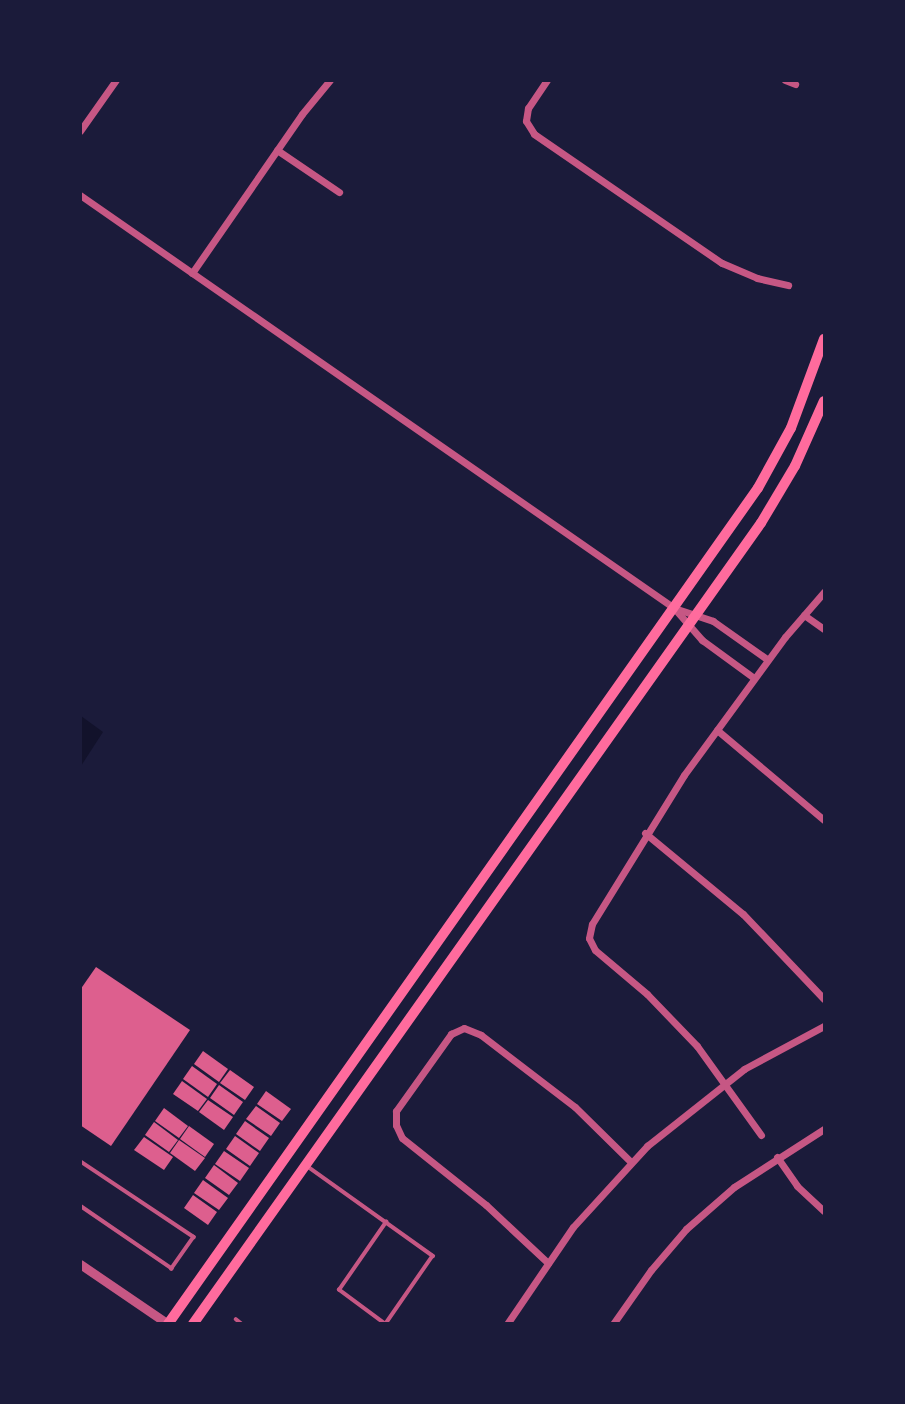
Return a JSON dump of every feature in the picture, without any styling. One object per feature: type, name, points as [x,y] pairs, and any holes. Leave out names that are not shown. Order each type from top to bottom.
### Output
[{"type":"main road","points":[[168,1324],[744,510],[776,457],[803,399],[824,339]]},
{"type":"main road","points":[[193,1324],[778,497],[824,401]]},
{"type":"street","points":[[80,131],[116,80]]},
{"type":"street","points":[[192,273],[277,150],[330,80]]},
{"type":"street","points":[[547,80],[528,108],[526,121],[534,134],[722,263],[757,278],[788,285]]},
{"type":"street","points":[[785,80],[795,84]]},
{"type":"street","points":[[277,150],[339,192]]},
{"type":"street","points":[[80,195],[674,608],[702,640],[754,678]]},
{"type":"street","points":[[761,1135],[725,1082],[670,1018],[595,950],[589,938],[592,925],[645,833],[754,678],[824,592]]},
{"type":"street","points":[[674,608],[713,621],[768,660]]},
{"type":"street","points":[[804,615],[824,629]]},
{"type":"street","points":[[716,730],[824,820]]},
{"type":"street","points":[[645,833],[743,914],[824,999]]},
{"type":"street","points":[[507,1324],[592,1203],[631,1162],[725,1082],[824,1026]]},
{"type":"street","points":[[548,1263],[486,1205],[402,1138],[396,1125],[396,1111],[451,1034],[464,1028],[481,1035],[575,1107],[631,1162]]},
{"type":"street","points":[[613,1324],[650,1270],[686,1229],[733,1187],[824,1129]]},
{"type":"street","points":[[777,1157],[797,1186],[824,1211]]},
{"type":"street","points":[[80,1264],[168,1324]]},
{"type":"lane","points":[[80,1161],[194,1237],[172,1269],[80,1206]]},
{"type":"lane","points":[[306,1165],[386,1222],[433,1256],[385,1324],[339,1290],[386,1222]]},
{"type":"lane","points":[[236,1319],[242,1324]]},
{"type":"shaded area","points":[[81,716],[103,732],[81,766]]},
{"type":"building","points":[[96,967],[190,1030],[111,1146],[80,1125],[80,990]]},
{"type":"building","points":[[203,1051],[228,1069],[219,1082],[194,1064]]},
{"type":"building","points":[[192,1066],[217,1084],[208,1097],[183,1079]]},
{"type":"building","points":[[230,1070],[254,1087],[245,1100],[220,1083]]},
{"type":"building","points":[[182,1081],[207,1099],[198,1111],[173,1094]]},
{"type":"building","points":[[219,1085],[243,1102],[234,1115],[210,1098]]},
{"type":"building","points":[[266,1091],[291,1109],[282,1121],[257,1104]]},
{"type":"building","points":[[208,1100],[233,1117],[224,1130],[199,1112]]},
{"type":"building","points":[[256,1106],[280,1123],[271,1136],[246,1119]]},
{"type":"building","points":[[164,1108],[188,1126],[179,1138],[155,1121]]},
{"type":"building","points":[[245,1121],[269,1138],[260,1151],[236,1134]]},
{"type":"building","points":[[154,1122],[178,1140],[169,1152],[145,1135]]},
{"type":"building","points":[[189,1126],[214,1144],[205,1157],[180,1139]]},
{"type":"building","points":[[235,1136],[259,1153],[250,1166],[226,1149]]},
{"type":"building","points":[[144,1137],[173,1157],[164,1170],[134,1150]]},
{"type":"building","points":[[179,1140],[205,1158],[195,1171],[170,1153]]},
{"type":"building","points":[[224,1151],[249,1168],[240,1181],[215,1164]]},
{"type":"building","points":[[214,1165],[238,1183],[229,1195],[205,1178]]},
{"type":"building","points":[[203,1180],[228,1198],[219,1210],[194,1193]]},
{"type":"building","points":[[193,1195],[217,1212],[208,1225],[184,1208]]}]
